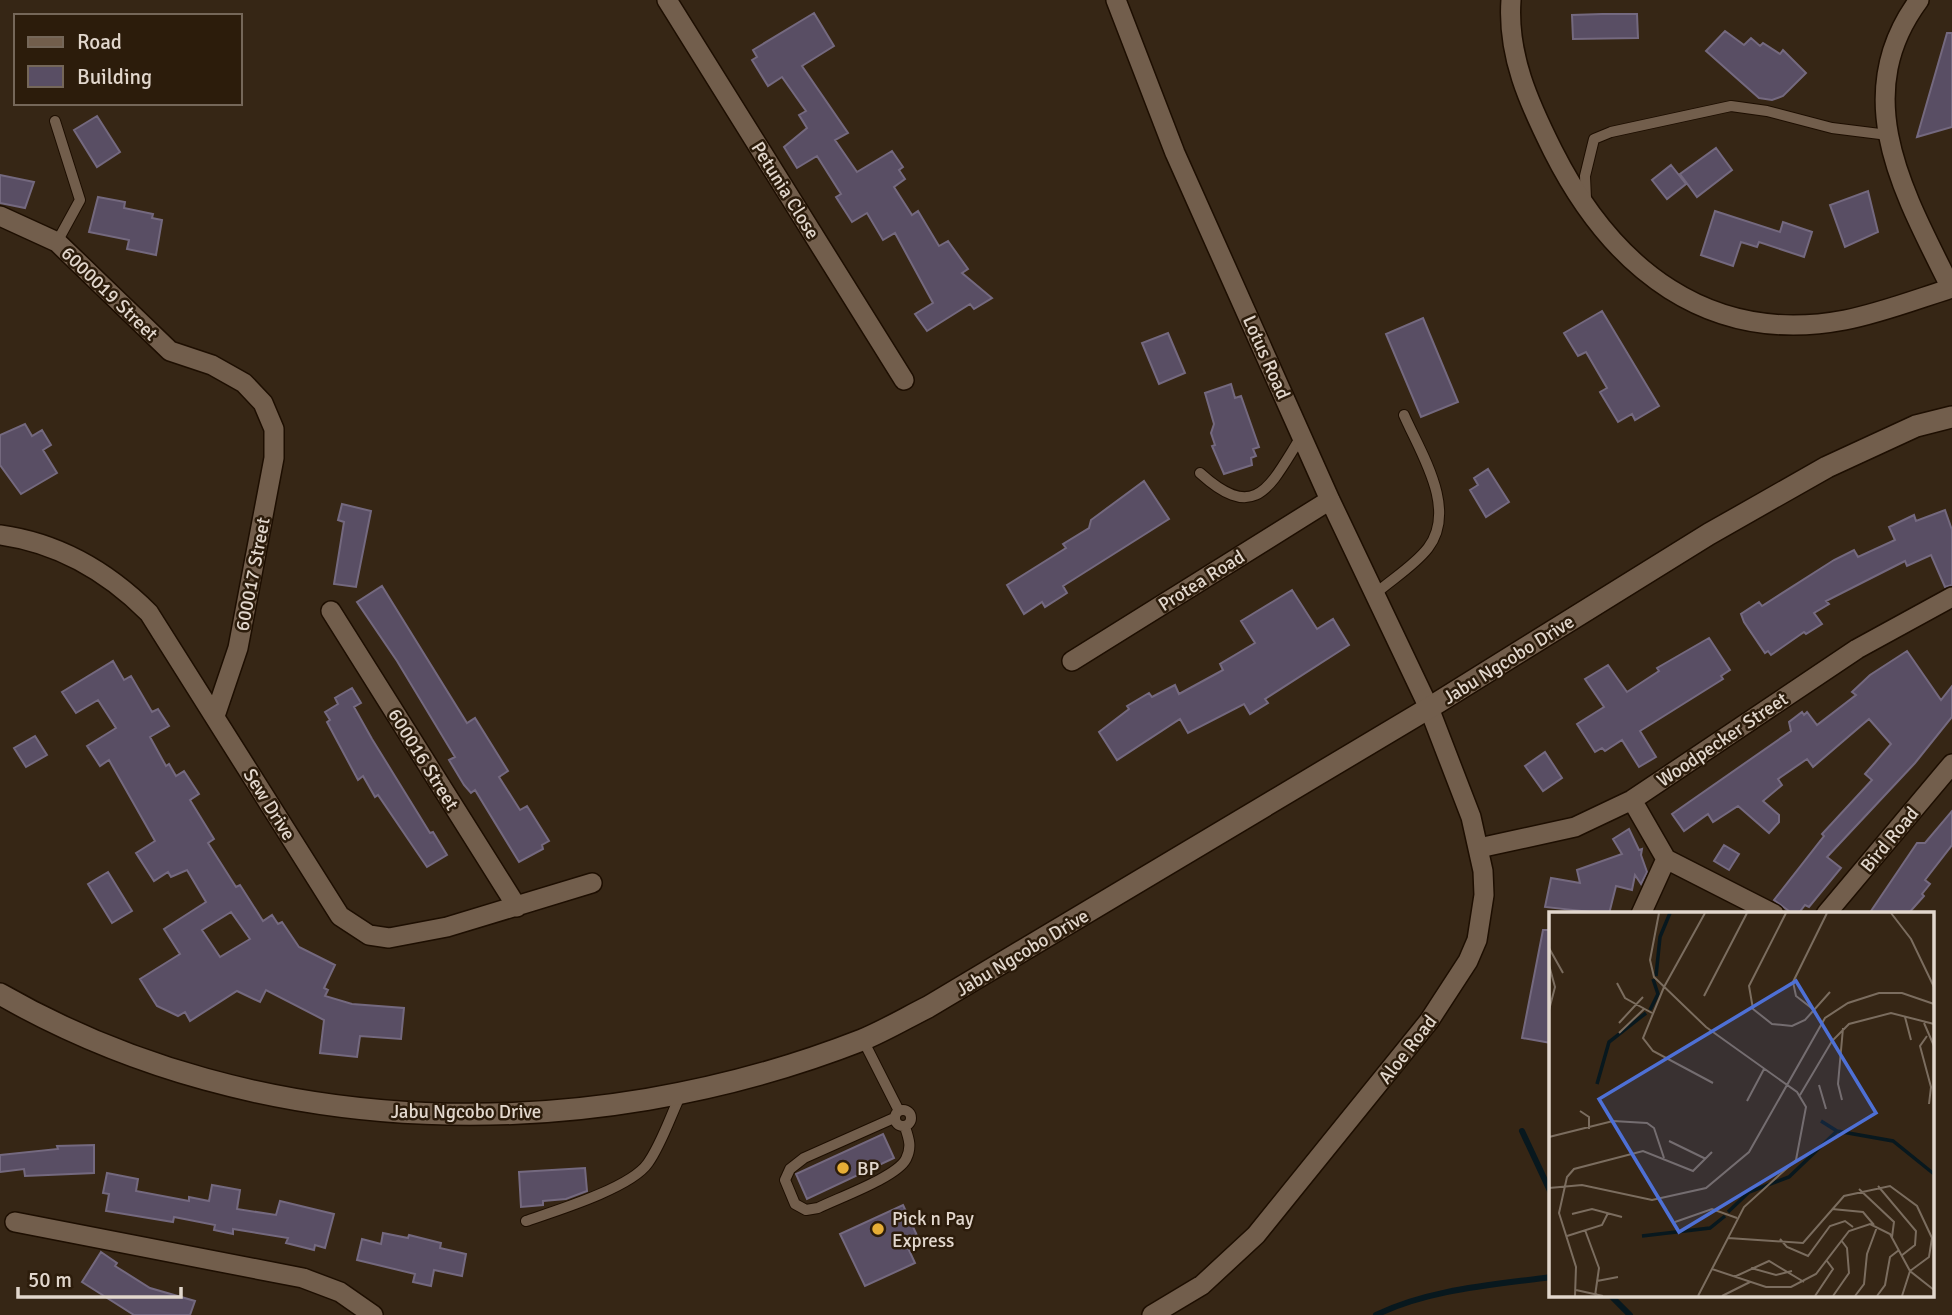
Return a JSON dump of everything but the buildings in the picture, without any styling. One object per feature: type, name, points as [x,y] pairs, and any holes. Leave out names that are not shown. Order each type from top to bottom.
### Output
[{"type":"main road","name":"Jabu Ngcobo Drive","points":[[0,994],[60,1025],[155,1064],[275,1097],[392,1113],[484,1115],[578,1109],[681,1094],[757,1076],[863,1040],[1003,965],[1429,708],[1709,534],[1827,467],[1916,426],[1952,416]]},
{"type":"street","name":"Petunia Close","points":[[667,0],[904,380]]},
{"type":"street","name":"Lotus Road","points":[[1116,0],[1175,153],[1330,500],[1429,708]]},
{"type":"street","points":[[1511,0],[1514,51],[1527,99],[1559,162],[1586,207],[1607,235],[1660,285],[1719,314],[1753,321],[1795,323],[1844,320],[1951,288],[1909,202],[1884,116],[1885,82],[1891,50],[1904,20],[1919,0]]},
{"type":"street","name":"6000019 Street","points":[[0,216],[57,242],[170,351],[212,365],[244,383],[263,403],[274,429]]},
{"type":"street","name":"600017 Street","points":[[215,716],[238,648],[272,469],[274,429]]},
{"type":"street","name":"Protea Road","points":[[1072,661],[1330,500]]},
{"type":"street","name":"Sew Drive","points":[[0,535],[28,540],[71,556],[115,581],[161,626],[348,924],[369,935],[389,939],[447,928],[592,883]]},
{"type":"street","name":"Woodpecker Street","points":[[1479,848],[1575,827],[1632,800],[1827,668],[1952,597]]},
{"type":"street","name":"600016 Street","points":[[331,611],[517,907]]},
{"type":"street","name":"Aloe Road","points":[[1152,1315],[1202,1285],[1256,1235],[1429,1021],[1456,984],[1477,940],[1484,895],[1479,848],[1471,817],[1429,708]]},
{"type":"street","name":"Bird Road","points":[[1828,912],[1952,764]]},
{"type":"street","points":[[1632,800],[1666,859],[1770,912]]},
{"type":"street","points":[[1642,912],[1666,859]]},
{"type":"street","points":[[15,1222],[303,1278],[340,1292],[373,1315]]},
{"type":"lane","points":[[1586,207],[1585,176],[1594,139],[1673,117],[1731,106],[1768,111],[1832,128],[1888,135]]},
{"type":"lane","points":[[55,121],[80,200],[57,242]]},
{"type":"lane","points":[[1375,594],[1422,554],[1437,528],[1436,493],[1404,415]]},
{"type":"lane","points":[[1200,473],[1228,495],[1250,497],[1272,482],[1302,436]]},
{"type":"lane","points":[[863,1040],[896,1115],[896,1124],[905,1127]]},
{"type":"lane","points":[[526,1221],[593,1198],[640,1171],[649,1162],[681,1094]]},
{"type":"lane","points":[[896,1115],[911,1115],[905,1127],[909,1151],[896,1170],[818,1208],[806,1210],[795,1204],[785,1180],[795,1164],[896,1115]]},
{"type":"waterway","points":[[1522,1131],[1549,1189]]},
{"type":"waterway","points":[[1376,1315],[1396,1306],[1439,1294],[1549,1277]]},
{"type":"waterway","points":[[1613,1298],[1630,1315]]},
{"type":"place","name":"BP","points":[[843,1168]]},
{"type":"place","name":"Pick n Pay Express","points":[[878,1229]]}]
